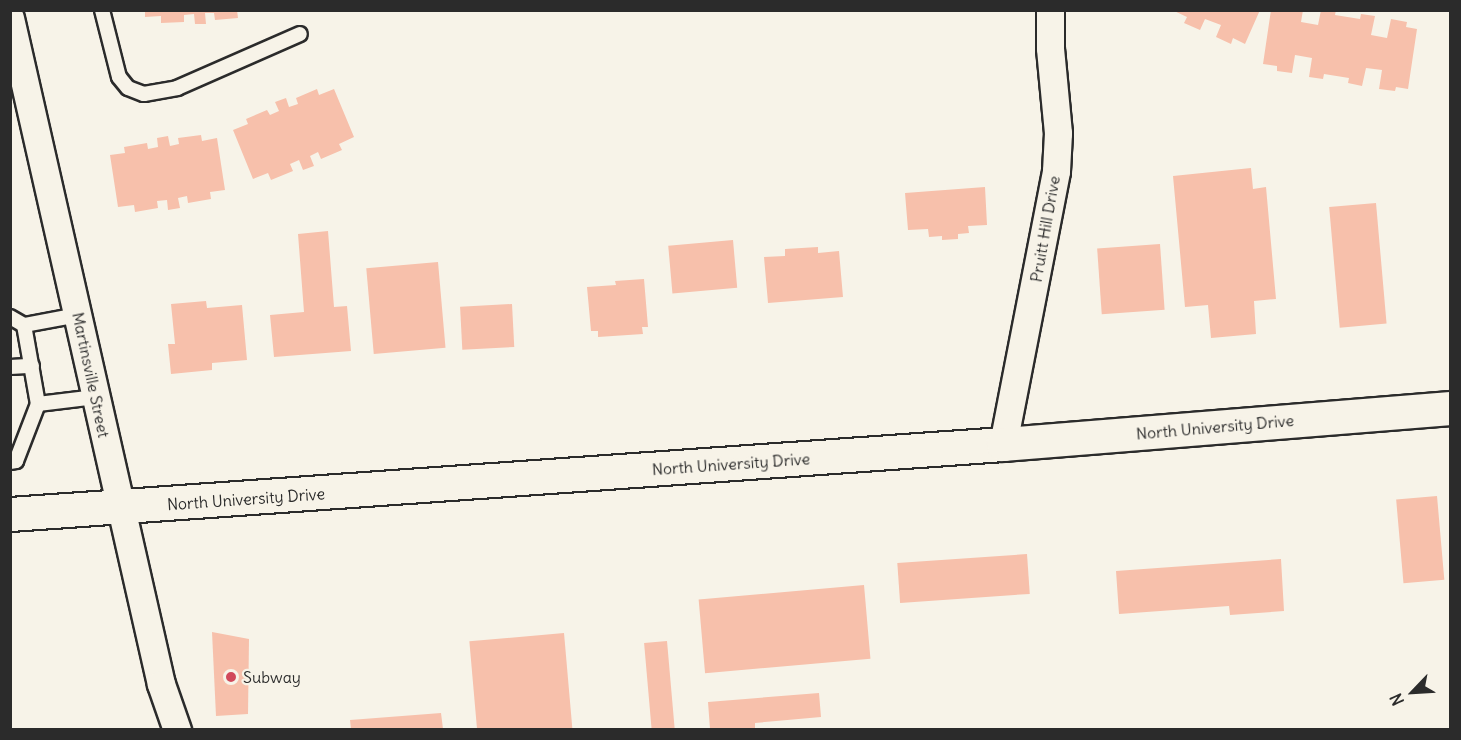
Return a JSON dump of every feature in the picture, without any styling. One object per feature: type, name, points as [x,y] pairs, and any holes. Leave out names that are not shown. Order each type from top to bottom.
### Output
[{"type":"main road","name":"North University Drive","points":[[10,514],[1003,444],[1450,408]]},
{"type":"street","name":"Pruitt Hill Drive","points":[[1003,444],[1056,171],[1058,133],[1050,48],[1050,10]]},
{"type":"street","name":"Martinsville Street","points":[[10,18],[24,105],[78,315],[161,684],[177,729]]},
{"type":"lane","points":[[102,10],[119,77],[128,88],[144,94],[177,88],[300,34]]},
{"type":"lane","points":[[10,317],[24,325],[78,315]]},
{"type":"lane","points":[[10,462],[16,461],[38,404],[24,325]]},
{"type":"lane","points":[[10,367],[32,366]]},
{"type":"lane","points":[[38,404],[96,397]]},
{"type":"building","points":[[145,10],[237,10],[238,18],[215,20],[214,13],[205,13],[206,24],[195,24],[194,14],[184,15],[184,22],[161,23],[161,16],[145,17]]},
{"type":"building","points":[[1172,10],[1260,10],[1245,44],[1233,38],[1231,44],[1216,37],[1221,25],[1205,19],[1200,30],[1184,23],[1187,17]]},
{"type":"building","points":[[1271,10],[1303,10],[1301,22],[1318,25],[1321,10],[1336,10],[1335,15],[1360,19],[1361,14],[1375,16],[1371,35],[1387,38],[1391,19],[1407,22],[1406,27],[1417,29],[1408,89],[1396,87],[1395,91],[1379,89],[1382,70],[1366,68],[1362,86],[1348,83],[1349,78],[1324,74],[1323,79],[1309,77],[1312,58],[1295,55],[1292,73],[1277,71],[1277,66],[1263,64]]},
{"type":"building","points":[[317,89],[319,95],[334,89],[354,137],[339,144],[342,150],[321,159],[318,152],[310,156],[314,166],[303,170],[299,160],[290,164],[293,171],[271,180],[268,173],[253,179],[233,130],[248,124],[246,119],[267,110],[270,115],[279,111],[275,102],[286,98],[289,107],[298,104],[296,98]]},
{"type":"building","points":[[201,135],[202,141],[217,138],[225,190],[210,192],[211,199],[188,203],[187,196],[178,198],[180,208],[168,210],[167,200],[157,201],[158,208],[135,212],[134,205],[118,207],[110,155],[125,153],[124,147],[147,143],[148,149],[158,147],[157,138],[168,136],[170,146],[179,144],[178,138]]},
{"type":"building","points":[[1251,168],[1253,189],[1266,187],[1276,299],[1254,301],[1256,334],[1211,338],[1208,305],[1185,307],[1173,176]]},
{"type":"building","points":[[985,187],[987,225],[968,226],[969,233],[958,234],[958,239],[942,240],[942,236],[929,237],[928,229],[908,230],[905,193]]},
{"type":"building","points":[[1376,203],[1387,324],[1340,328],[1329,207]]},
{"type":"building","points":[[328,231],[334,307],[347,306],[351,351],[274,357],[270,315],[304,312],[298,234]]},
{"type":"building","points":[[733,240],[737,288],[672,293],[668,246]]},
{"type":"building","points":[[1160,244],[1165,310],[1102,314],[1097,248]]},
{"type":"building","points":[[818,247],[818,253],[839,251],[843,297],[768,303],[764,257],[785,256],[785,249]]},
{"type":"building","points":[[438,262],[445,348],[374,354],[366,268]]},
{"type":"building","points":[[644,279],[648,327],[642,327],[643,334],[598,337],[598,331],[591,331],[587,287],[616,285],[615,281]]},
{"type":"building","points":[[206,301],[207,308],[242,305],[247,360],[212,363],[212,370],[171,374],[168,344],[175,344],[171,304]]},
{"type":"building","points":[[512,304],[514,347],[462,350],[460,307]]},
{"type":"building","points":[[1437,496],[1444,580],[1403,583],[1396,500]]},
{"type":"building","points":[[1027,554],[1030,594],[900,603],[897,563]]},
{"type":"building","points":[[1281,559],[1284,611],[1230,615],[1229,606],[1119,614],[1116,571]]},
{"type":"building","points":[[864,585],[870,659],[705,673],[699,599]]},
{"type":"building","name":"Subway","points":[[212,632],[249,639],[248,714],[216,716]]},
{"type":"building","points":[[564,633],[572,729],[477,730],[469,641]]},
{"type":"building","points":[[667,641],[675,729],[652,730],[644,643]]},
{"type":"building","points":[[819,693],[821,717],[755,723],[755,729],[710,729],[708,702]]},
{"type":"building","points":[[441,713],[443,729],[351,729],[350,720]]},
{"type":"place","name":"Subway","points":[[231,677]]}]
